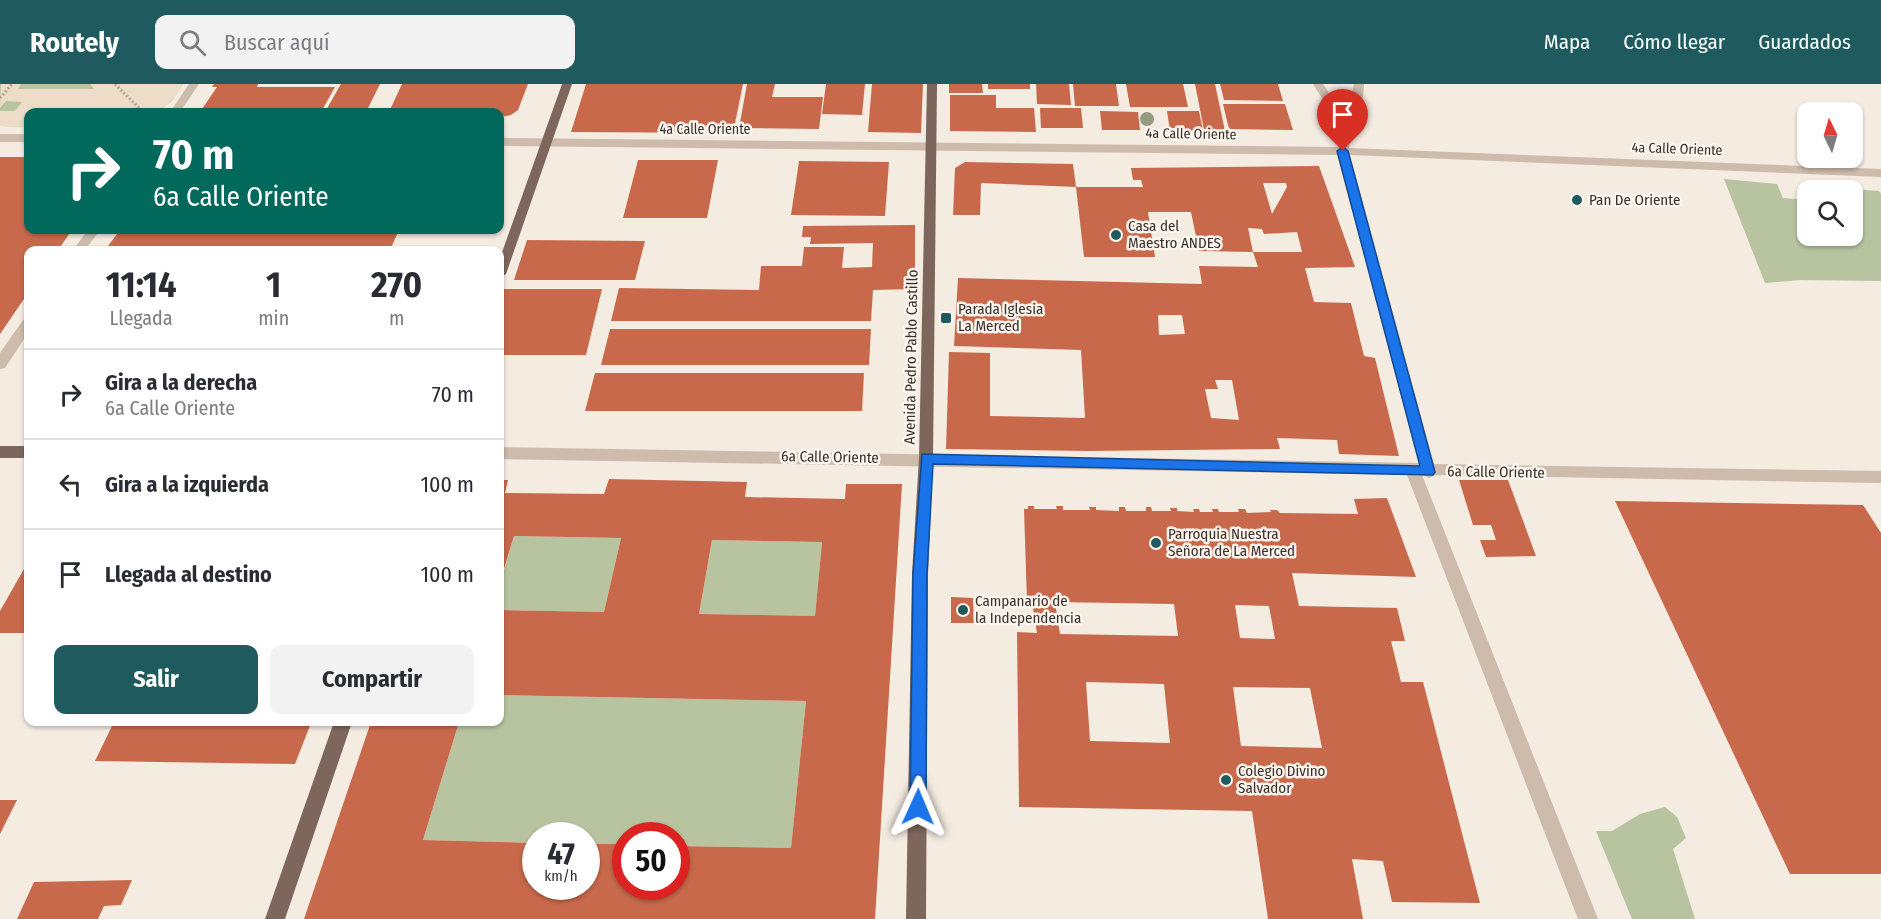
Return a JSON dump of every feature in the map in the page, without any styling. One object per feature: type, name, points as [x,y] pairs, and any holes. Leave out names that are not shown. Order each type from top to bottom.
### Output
[{"type":"main road","points":[[504,263],[567,84]]},
{"type":"main road","name":"Avenida Pedro Pablo Castillo","points":[[916,919],[920,574],[926,458],[932,84]]},
{"type":"main road","points":[[0,452],[24,452]]},
{"type":"main road","points":[[275,919],[343,726]]},
{"type":"street","points":[[178,108],[194,84]]},
{"type":"street","points":[[1318,84],[1345,125]]},
{"type":"street","points":[[1359,84],[1357,97],[1345,125],[1343,151],[1421,471],[1587,918]]},
{"type":"street","points":[[0,138],[24,138]]},
{"type":"street","name":"4a Calle Oriente","points":[[504,142],[1343,151],[1881,173]]},
{"type":"street","points":[[0,364],[24,329]]},
{"type":"street","name":"6a Calle Oriente","points":[[504,453],[926,458],[1421,471],[1881,477]]},
{"type":"path","points":[[0,98],[12,84]]},
{"type":"path","points":[[115,84],[138,108]]},
{"type":"green space","points":[[0,84],[183,84],[172,101],[162,108],[24,108],[24,127],[0,126]]},
{"type":"green space","points":[[1724,179],[1777,184],[1783,198],[1797,199],[1797,246],[1863,246],[1863,190],[1879,191],[1881,194],[1881,281],[1800,280],[1765,283]]},
{"type":"green space","points":[[514,536],[621,538],[604,612],[504,610],[504,570]]},
{"type":"green space","points":[[712,540],[822,542],[815,616],[699,614]]},
{"type":"green space","points":[[504,695],[806,701],[791,848],[690,846],[690,822],[612,822],[612,844],[600,844],[600,822],[522,822],[522,843],[423,840],[458,726],[504,726]]},
{"type":"green space","points":[[1665,807],[1677,817],[1686,838],[1673,849],[1695,919],[1632,919],[1596,831],[1612,831],[1640,814]]},
{"type":"shaded area","points":[[1,84],[21,84],[18,89],[94,89],[90,84],[183,84],[172,101],[162,108],[24,108],[24,127],[0,126],[0,111],[15,111],[22,102],[6,101],[0,108]]},
{"type":"building","points":[[214,84],[258,84],[257,87],[335,87],[323,108],[203,108],[217,87],[212,87]]},
{"type":"building","points":[[341,84],[380,84],[368,108],[327,108]]},
{"type":"building","points":[[402,84],[528,84],[518,110],[504,116],[504,108],[391,108]]},
{"type":"building","points":[[586,84],[743,84],[733,133],[571,132]]},
{"type":"building","points":[[747,84],[775,84],[772,97],[823,97],[819,129],[739,128]]},
{"type":"building","points":[[826,84],[865,84],[862,115],[822,114]]},
{"type":"building","points":[[872,84],[923,84],[921,133],[868,132]]},
{"type":"building","points":[[949,84],[982,84],[983,93],[949,93]]},
{"type":"building","points":[[988,84],[1030,84],[1030,89],[988,89]]},
{"type":"building","points":[[1036,84],[1069,84],[1071,105],[1037,104]]},
{"type":"building","points":[[1073,84],[1116,84],[1119,106],[1075,106]]},
{"type":"building","points":[[1126,84],[1183,84],[1188,107],[1130,107]]},
{"type":"building","points":[[1195,84],[1215,84],[1225,131],[1204,130]]},
{"type":"building","points":[[1220,84],[1278,84],[1283,101],[1224,100]]},
{"type":"building","points":[[950,95],[996,95],[996,108],[1034,108],[1036,132],[950,131]]},
{"type":"building","points":[[1223,104],[1285,104],[1293,130],[1229,129]]},
{"type":"building","points":[[1040,108],[1081,108],[1083,128],[1041,128]]},
{"type":"building","points":[[1100,111],[1138,112],[1140,130],[1102,130]]},
{"type":"building","points":[[1167,111],[1199,111],[1203,131],[1170,131]]},
{"type":"building","points":[[0,157],[24,157],[24,234],[69,234],[61,246],[24,246],[24,299],[0,334]]},
{"type":"building","points":[[638,160],[718,160],[707,218],[623,218]]},
{"type":"building","points":[[799,161],[889,162],[885,216],[791,215]]},
{"type":"building","points":[[965,162],[1073,164],[1076,187],[981,183],[980,215],[953,215],[955,168]]},
{"type":"building","points":[[1319,166],[1355,267],[1305,268],[1314,302],[1351,303],[1364,356],[1375,358],[1399,456],[1339,454],[1337,440],[1277,438],[1280,449],[1088,451],[946,449],[949,352],[990,353],[990,416],[1085,418],[1081,350],[954,346],[958,278],[1202,284],[1199,266],[1258,267],[1253,252],[1199,251],[1191,212],[1148,212],[1155,257],[1084,257],[1076,187],[1143,187],[1141,180],[1133,180],[1131,168]],"holes":[[[1263,183],[1286,183],[1287,187],[1272,214]],[[1248,228],[1262,229],[1264,234],[1297,232],[1302,252],[1253,252]],[[1158,315],[1182,315],[1185,334],[1159,335]],[[1215,380],[1232,380],[1239,420],[1211,418],[1205,389],[1218,389]]]},
{"type":"building","points":[[915,225],[915,289],[873,290],[871,321],[611,321],[619,288],[759,290],[761,266],[802,266],[804,247],[844,247],[842,268],[872,267],[873,243],[810,244],[811,237],[802,237],[803,226]]},
{"type":"building","points":[[117,234],[397,234],[392,246],[108,246]]},
{"type":"building","points":[[527,240],[645,241],[635,280],[514,280]]},
{"type":"building","points":[[504,289],[602,289],[586,355],[504,355]]},
{"type":"building","points":[[610,329],[871,329],[869,365],[601,365]]},
{"type":"building","points":[[595,373],[864,373],[862,411],[585,411]]},
{"type":"building","points":[[609,479],[747,482],[745,497],[845,499],[846,484],[902,484],[875,919],[304,919],[370,726],[458,726],[423,840],[522,843],[522,900],[600,900],[600,844],[612,844],[612,900],[690,900],[690,846],[791,848],[806,701],[504,695],[504,610],[604,612],[621,538],[514,536],[504,569],[504,480],[508,480],[505,493],[604,494]],"holes":[[[712,540],[822,542],[815,616],[699,614]]]},
{"type":"building","points":[[1459,480],[1508,480],[1536,556],[1486,557],[1480,540],[1496,540],[1491,525],[1473,525]]},
{"type":"building","points":[[1387,498],[1416,577],[1292,573],[1299,606],[1397,608],[1405,641],[1391,641],[1401,682],[1423,682],[1480,903],[1392,902],[1383,861],[1352,859],[1363,919],[1268,919],[1252,811],[1019,807],[1017,632],[1037,633],[1032,602],[1027,602],[1024,509],[1028,509],[1028,506],[1034,506],[1034,509],[1057,509],[1056,506],[1063,506],[1063,510],[1090,510],[1089,507],[1096,507],[1096,510],[1119,511],[1119,507],[1125,507],[1126,511],[1146,511],[1146,507],[1151,507],[1152,511],[1171,511],[1170,508],[1177,508],[1177,511],[1194,512],[1193,509],[1199,509],[1200,512],[1213,512],[1212,509],[1218,509],[1219,512],[1239,512],[1238,509],[1245,509],[1247,513],[1277,510],[1280,513],[1358,514],[1354,499]],"holes":[[[1055,602],[1174,604],[1178,636],[1060,634]],[[1235,605],[1269,606],[1275,639],[1240,638]],[[1086,682],[1164,684],[1170,743],[1090,741]],[[1233,687],[1310,688],[1322,748],[1241,746]]]},
{"type":"building","points":[[1615,501],[1863,505],[1881,533],[1881,874],[1790,874]]},
{"type":"building","points":[[24,569],[24,633],[0,633],[0,611]]},
{"type":"building","name":"Campanario de la Independencia","points":[[951,597],[973,598],[974,623],[951,623]]},
{"type":"building","points":[[112,726],[310,726],[295,764],[95,761]]},
{"type":"building","points":[[0,800],[17,800],[0,834]]},
{"type":"building","points":[[132,880],[121,905],[104,906],[98,919],[17,919],[34,882]]},
{"type":"place","name":"Pan De Oriente","points":[[1577,200]]},
{"type":"place","name":"Casa del Maestro ANDES","points":[[1116,235]]},
{"type":"place","name":"Parada Iglesia La Merced","points":[[946,318]]},
{"type":"place","name":"Parroquia Nuestra Señora de La Merced","points":[[1156,543]]},
{"type":"place","name":"Campanario de la Independencia","points":[[963,610]]},
{"type":"place","name":"Colegio Divino Salvador","points":[[1226,780]]},
{"type":"route","points":[[918,807],[920,574],[926,458],[1429,472],[1343,151]]}]
